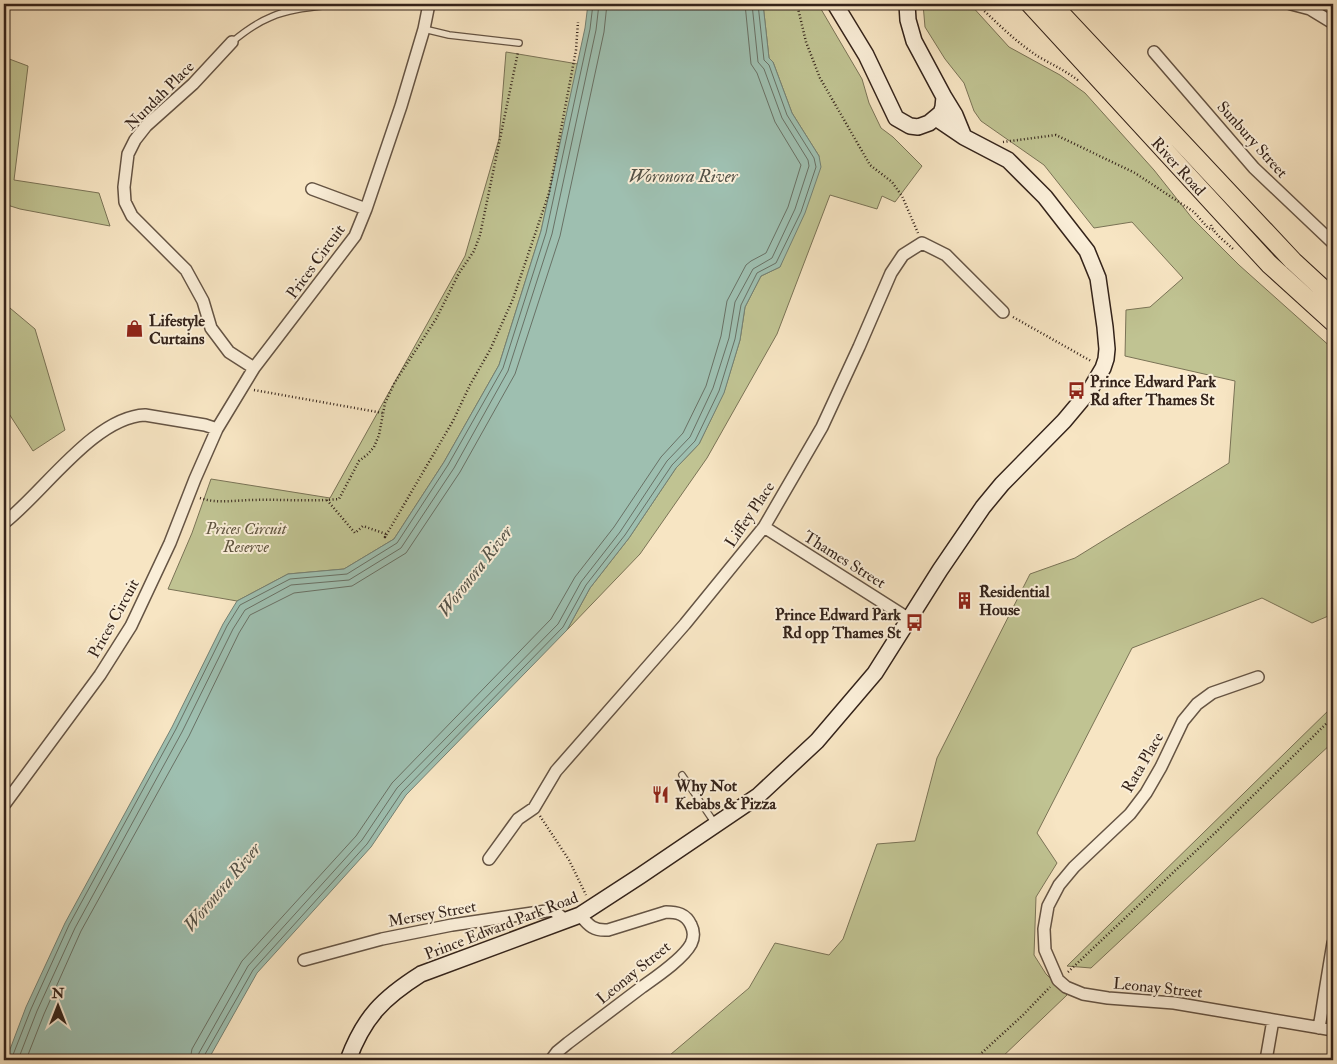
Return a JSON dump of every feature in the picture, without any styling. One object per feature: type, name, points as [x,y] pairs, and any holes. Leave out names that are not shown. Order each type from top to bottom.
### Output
[{"type":"main road","name":"River Road","points":[[1030,4],[1269,264],[1333,322]]},
{"type":"main road","name":"River Road","points":[[1052,4],[1184,143],[1292,261],[1333,298]]},
{"type":"street","name":"Prices Circuit","points":[[4,804],[100,674],[131,626],[170,543],[218,429],[241,388],[254,368],[355,236],[366,209],[424,29],[429,4]]},
{"type":"street","points":[[835,4],[866,55],[896,118],[910,126],[964,137]]},
{"type":"street","points":[[907,4],[908,20],[914,41],[955,115],[964,137]]},
{"type":"street","points":[[1291,4],[1310,9],[1333,23]]},
{"type":"street","name":"Nundah Place","points":[[232,42],[193,84],[146,126],[135,140],[128,154],[124,187],[125,202],[132,216],[186,270],[203,301],[211,328],[229,352],[254,368]]},
{"type":"street","name":"Sunbury Street","points":[[1154,52],[1254,168],[1333,243]]},
{"type":"street","points":[[918,127],[936,118],[943,107],[944,97]]},
{"type":"street","name":"Prince Edward Park Road","points":[[348,1060],[365,1023],[377,1008],[400,988],[421,974],[586,911],[758,796],[817,741],[875,673],[961,537],[983,507],[1002,484],[1081,402],[1103,368],[1107,349],[1105,327],[1098,278],[1087,251],[1045,197],[1008,160],[964,137],[936,118]]},
{"type":"street","name":"Prices Circuit","points":[[312,189],[366,209]]},
{"type":"street","points":[[922,242],[946,255],[1003,312]]},
{"type":"street","name":"Liffey Place","points":[[489,858],[518,820],[534,808],[556,771],[685,624],[764,527],[822,427],[891,272],[903,255],[922,242]]},
{"type":"street","points":[[4,523],[78,452],[105,429],[120,421],[145,415],[218,429]]},
{"type":"street","name":"Thames Street","points":[[764,527],[909,619]]},
{"type":"street","name":"Rata Place","points":[[1048,906],[1059,885],[1074,867],[1130,814],[1146,793],[1161,768],[1183,721],[1197,704],[1212,693],[1258,677]]},
{"type":"street","name":"Leonay Street","points":[[1048,906],[1044,929],[1045,950],[1058,980],[1083,994],[1108,998],[1174,1003],[1333,1030]]},
{"type":"street","name":"Mersey Street","points":[[304,960],[382,939],[552,910],[565,920]]},
{"type":"street","name":"Leonay Street","points":[[551,1060],[568,1043],[668,968],[688,948],[694,935],[691,922],[681,914],[674,912],[666,912],[608,930],[600,930],[588,925],[586,911]]},
{"type":"street","points":[[1319,1028],[1333,943]]},
{"type":"street","points":[[1266,1060],[1273,1020]]},
{"type":"lane","points":[[232,42],[248,29],[272,16],[296,10],[339,4]]},
{"type":"lane","points":[[424,29],[449,35],[519,43]]},
{"type":"lane","points":[[682,775],[716,825]]},
{"type":"path","points":[[339,4],[408,4]]},
{"type":"path","points":[[797,4],[806,42],[820,78],[870,165],[892,182],[902,196],[922,242]]},
{"type":"path","points":[[977,4],[998,24],[1038,56],[1064,69],[1084,84]]},
{"type":"path","points":[[326,500],[355,533],[363,526],[386,534],[385,537],[454,422],[470,385],[490,350],[514,298],[549,193],[578,22]]},
{"type":"path","points":[[189,495],[204,500],[230,501],[339,499],[358,461],[374,447],[379,435],[385,403],[395,382],[436,319],[459,273],[474,251],[480,235],[517,61],[519,43]]},
{"type":"path","points":[[999,142],[1056,135],[1135,174],[1194,212],[1208,228],[1221,236],[1234,250]]},
{"type":"path","points":[[1197,209],[1212,226],[1213,230]]},
{"type":"path","points":[[1003,312],[1103,368]]},
{"type":"path","points":[[241,388],[383,413]]},
{"type":"path","points":[[1076,965],[1333,716]]},
{"type":"path","points":[[534,808],[569,860],[586,911]]},
{"type":"path","points":[[974,1060],[1052,986]]},
{"type":"green space","points":[[763,4],[818,4],[862,79],[869,103],[881,128],[893,137],[922,166],[895,202],[882,196],[877,209],[830,195],[777,334],[707,458],[640,554],[567,630],[590,588],[629,538],[676,468],[699,444],[724,392],[740,340],[745,307],[761,276],[780,267],[819,156],[792,113],[773,62],[769,58]]},
{"type":"green space","points":[[923,4],[970,4],[1009,47],[1060,75],[1085,93],[1154,170],[1192,218],[1239,265],[1333,349],[1333,614],[1312,623],[1262,598],[1132,648],[1037,833],[1057,863],[1036,897],[1034,955],[1046,974],[1067,995],[999,1060],[664,1060],[749,988],[775,943],[829,955],[843,939],[877,844],[915,841],[937,758],[1030,574],[1075,558],[1229,463],[1235,381],[1125,356],[1126,310],[1150,307],[1183,278],[1132,222],[1094,228],[1044,165],[981,121],[974,111],[964,83],[945,59],[925,27]]},
{"type":"green space","name":"Prices Circuit Reserve","points":[[506,52],[578,64],[541,231],[499,365],[444,462],[394,539],[344,569],[288,574],[237,601],[168,589],[192,533],[211,479],[330,498],[465,256],[499,139]]},
{"type":"green space","points":[[4,57],[28,66],[14,180],[99,193],[110,226],[20,209],[4,204]]},
{"type":"green space","points":[[4,303],[35,329],[65,430],[33,451],[4,406]]},
{"type":"green space","points":[[1333,706],[1333,742],[1091,968],[1067,966]]},
{"type":"water","name":"Woronora River","points":[[588,4],[763,4],[769,58],[773,62],[792,113],[819,156],[821,167],[805,213],[780,267],[761,276],[745,307],[740,340],[724,393],[699,444],[676,468],[629,538],[590,588],[567,630],[406,795],[371,847],[257,973],[208,1060],[6,1060],[26,1007],[65,923],[172,727],[223,624],[237,601],[288,574],[344,569],[394,539],[444,462],[499,365],[541,231],[585,28]]},
{"type":"place","name":"Lifestyle Curtains","points":[[135,329]]},
{"type":"place","name":"Prince Edward Park Rd after Thames St","points":[[1076,390]]},
{"type":"place","name":"Residential House","points":[[965,600]]},
{"type":"place","name":"Prince Edward Park Rd opp Thames St","points":[[915,623]]},
{"type":"place","name":"Why Not Kebabs & Pizza","points":[[661,794]]}]
